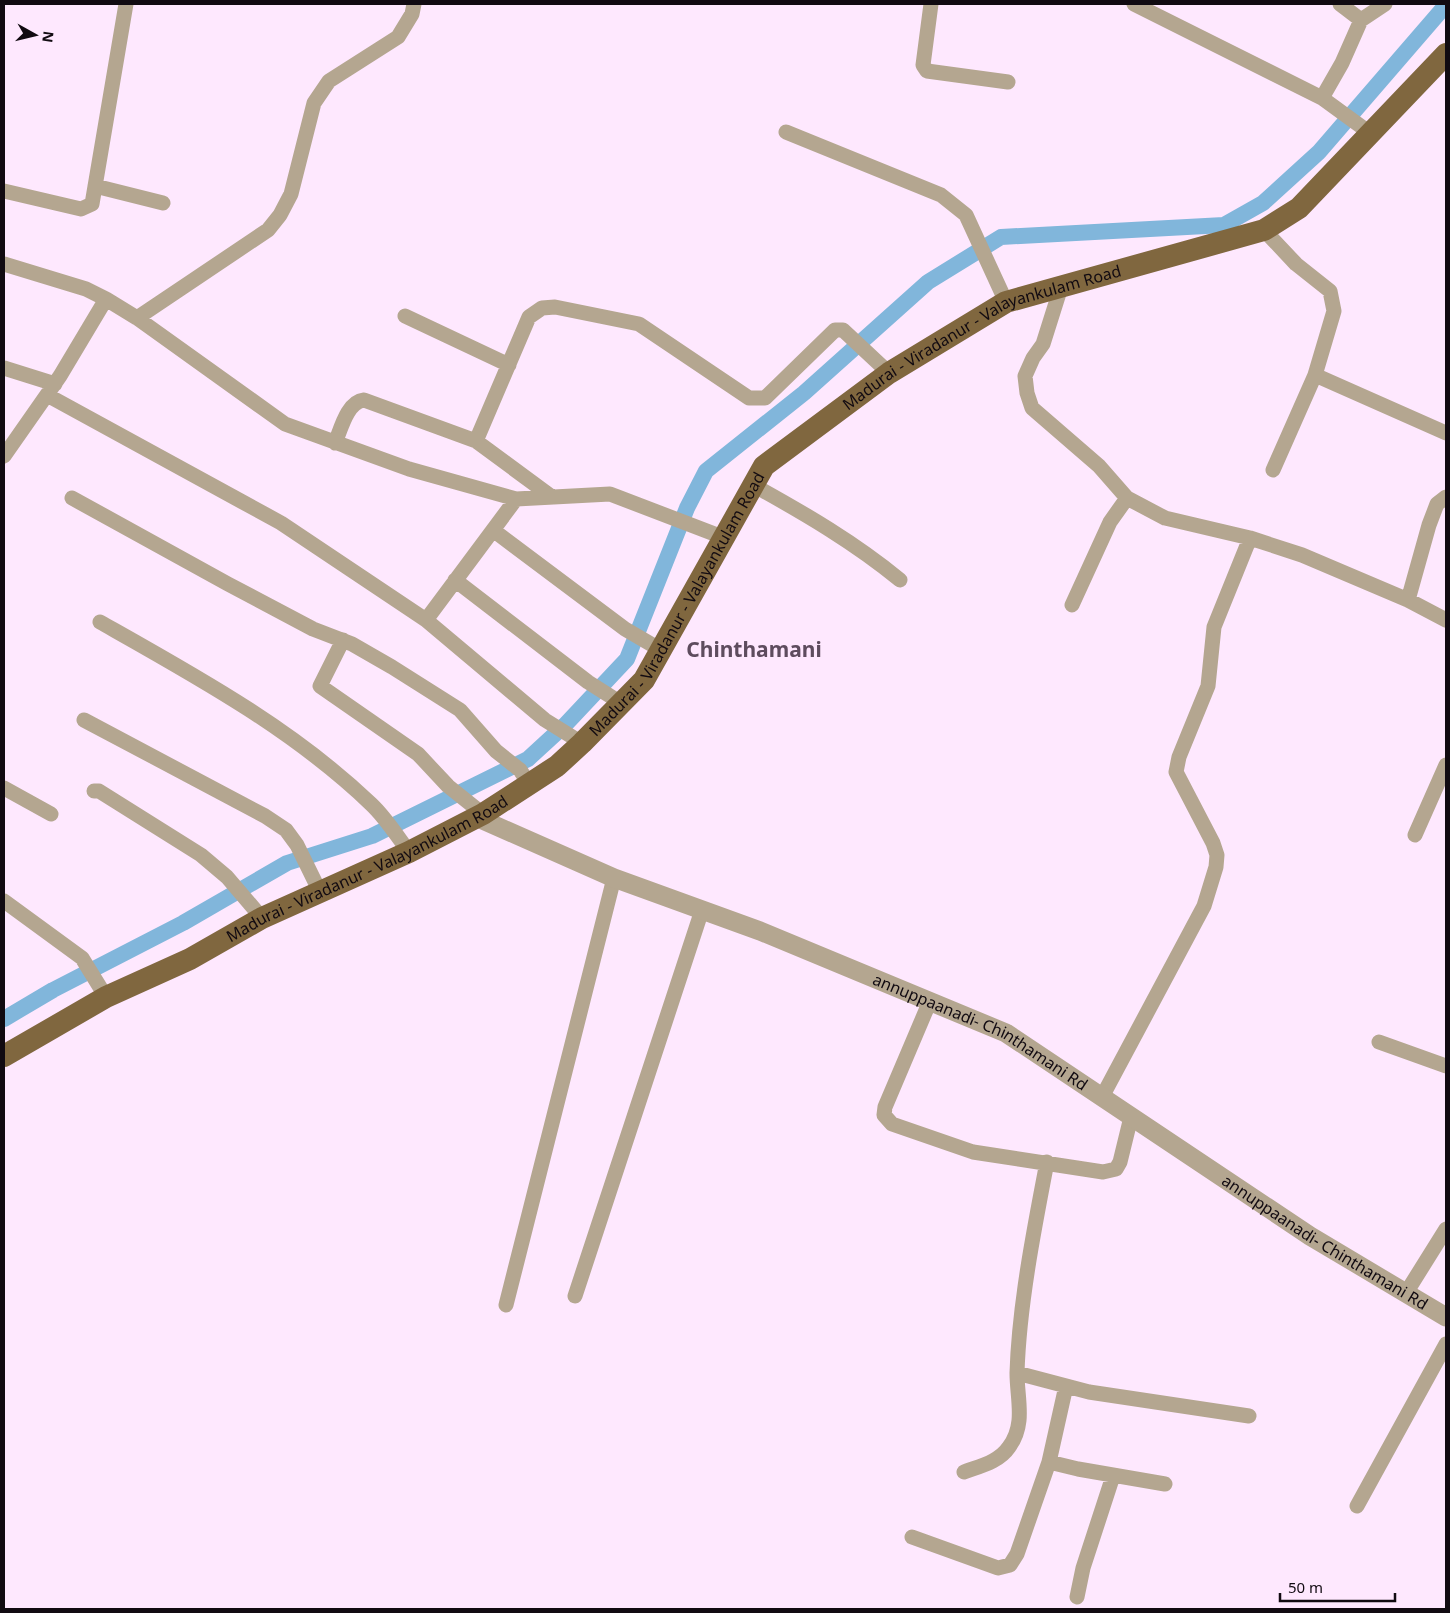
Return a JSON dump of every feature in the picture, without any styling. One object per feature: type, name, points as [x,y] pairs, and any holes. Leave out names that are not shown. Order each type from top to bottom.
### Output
[{"type":"main road","name":"Madurai - Viradanur - Valayankulam Road","points":[[4,1056],[106,997],[190,959],[262,918],[320,892],[475,811],[525,778],[575,740],[613,699],[644,680],[653,645],[724,538],[764,466],[889,373],[1002,293],[1061,287],[1264,230],[1299,208],[1361,128],[1446,54]]},
{"type":"street","points":[[4,191],[81,209],[92,204],[126,4]]},
{"type":"street","points":[[137,318],[268,230],[280,215],[291,194],[314,103],[329,81],[398,37],[412,14],[414,4]]},
{"type":"street","points":[[931,4],[923,65],[927,71],[1008,82]]},
{"type":"street","points":[[1134,4],[1322,98],[1361,128]]},
{"type":"street","points":[[1340,4],[1361,20]]},
{"type":"street","points":[[1322,98],[1342,63],[1361,20],[1386,4]]},
{"type":"street","points":[[786,132],[941,195],[966,215],[1002,293]]},
{"type":"street","points":[[96,186],[163,203]]},
{"type":"street","points":[[1264,230],[1296,264],[1330,291],[1334,311],[1315,375],[1273,470]]},
{"type":"street","points":[[4,264],[86,289],[106,299],[137,318],[285,424],[409,469],[516,499],[610,494],[724,538]]},
{"type":"street","points":[[1061,287],[1043,344],[1032,358],[1025,376],[1027,393],[1032,408],[1098,466],[1127,498],[1165,518],[1250,538],[1302,556],[1408,600],[1446,620]]},
{"type":"street","points":[[4,456],[51,389],[106,299]]},
{"type":"street","points":[[476,442],[529,317],[542,308],[555,307],[639,324],[749,398],[757,400],[765,398],[835,330],[843,330],[889,373]]},
{"type":"street","points":[[405,316],[509,365]]},
{"type":"street","points":[[4,368],[51,389],[281,524],[426,620],[545,720],[575,740]]},
{"type":"street","points":[[1315,375],[1446,433]]},
{"type":"street","points":[[335,443],[351,407],[358,401],[364,400],[476,442],[552,497]]},
{"type":"street","points":[[753,485],[792,506],[873,557],[900,580]]},
{"type":"street","points":[[1408,600],[1429,525],[1437,504],[1446,497]]},
{"type":"street","points":[[72,498],[163,550],[314,629],[343,640],[392,667],[460,710],[496,751],[525,778]]},
{"type":"street","points":[[1072,605],[1110,522],[1127,498]]},
{"type":"street","points":[[426,620],[516,499]]},
{"type":"street","points":[[493,530],[625,629],[653,645]]},
{"type":"street","points":[[1102,1097],[1204,906],[1216,867],[1217,855],[1213,843],[1176,772],[1208,686],[1214,627],[1250,538]]},
{"type":"street","points":[[455,580],[613,699]]},
{"type":"street","points":[[100,622],[234,700],[317,757],[373,806],[405,846]]},
{"type":"street","points":[[343,640],[320,686],[418,754],[475,811]]},
{"type":"street","points":[[84,720],[266,816],[286,830],[296,845],[320,892]]},
{"type":"street","points":[[1415,835],[1446,765]]},
{"type":"street","points":[[4,788],[51,814]]},
{"type":"street","points":[[94,790],[99,791],[201,854],[227,877],[262,918]]},
{"type":"street","name":"annuppaanadi- Chinthamani Rd","points":[[475,811],[614,878],[760,931],[1006,1033],[1310,1236],[1446,1316]]},
{"type":"street","points":[[506,1305],[614,878]]},
{"type":"street","points":[[4,901],[82,958],[106,997]]},
{"type":"street","points":[[575,1296],[702,910]]},
{"type":"street","points":[[930,1001],[885,1107],[884,1116],[892,1124],[973,1152],[1102,1172],[1116,1168],[1120,1162],[1131,1117]]},
{"type":"street","points":[[1379,1042],[1446,1066]]},
{"type":"street","points":[[964,1472],[998,1458],[1010,1446],[1020,1424],[1018,1373],[1025,1296],[1047,1162]]},
{"type":"street","points":[[1406,1293],[1446,1229]]},
{"type":"street","points":[[1357,1506],[1446,1344]]},
{"type":"street","points":[[1018,1373],[1066,1386],[1146,1402],[1249,1416]]},
{"type":"street","points":[[912,1537],[998,1568],[1010,1565],[1017,1554],[1049,1462],[1066,1386]]},
{"type":"street","points":[[1049,1462],[1113,1476],[1165,1484]]},
{"type":"street","points":[[1077,1597],[1083,1568],[1113,1476]]},
{"type":"waterway","points":[[4,1019],[53,990],[183,923],[287,863],[372,836],[528,759],[565,725],[627,659],[687,508],[706,471],[804,393],[928,282],[1001,237],[1224,225],[1263,203],[1319,152],[1446,5]]},
{"type":"district","name":"Chinthamani","points":[[754,649]]}]
